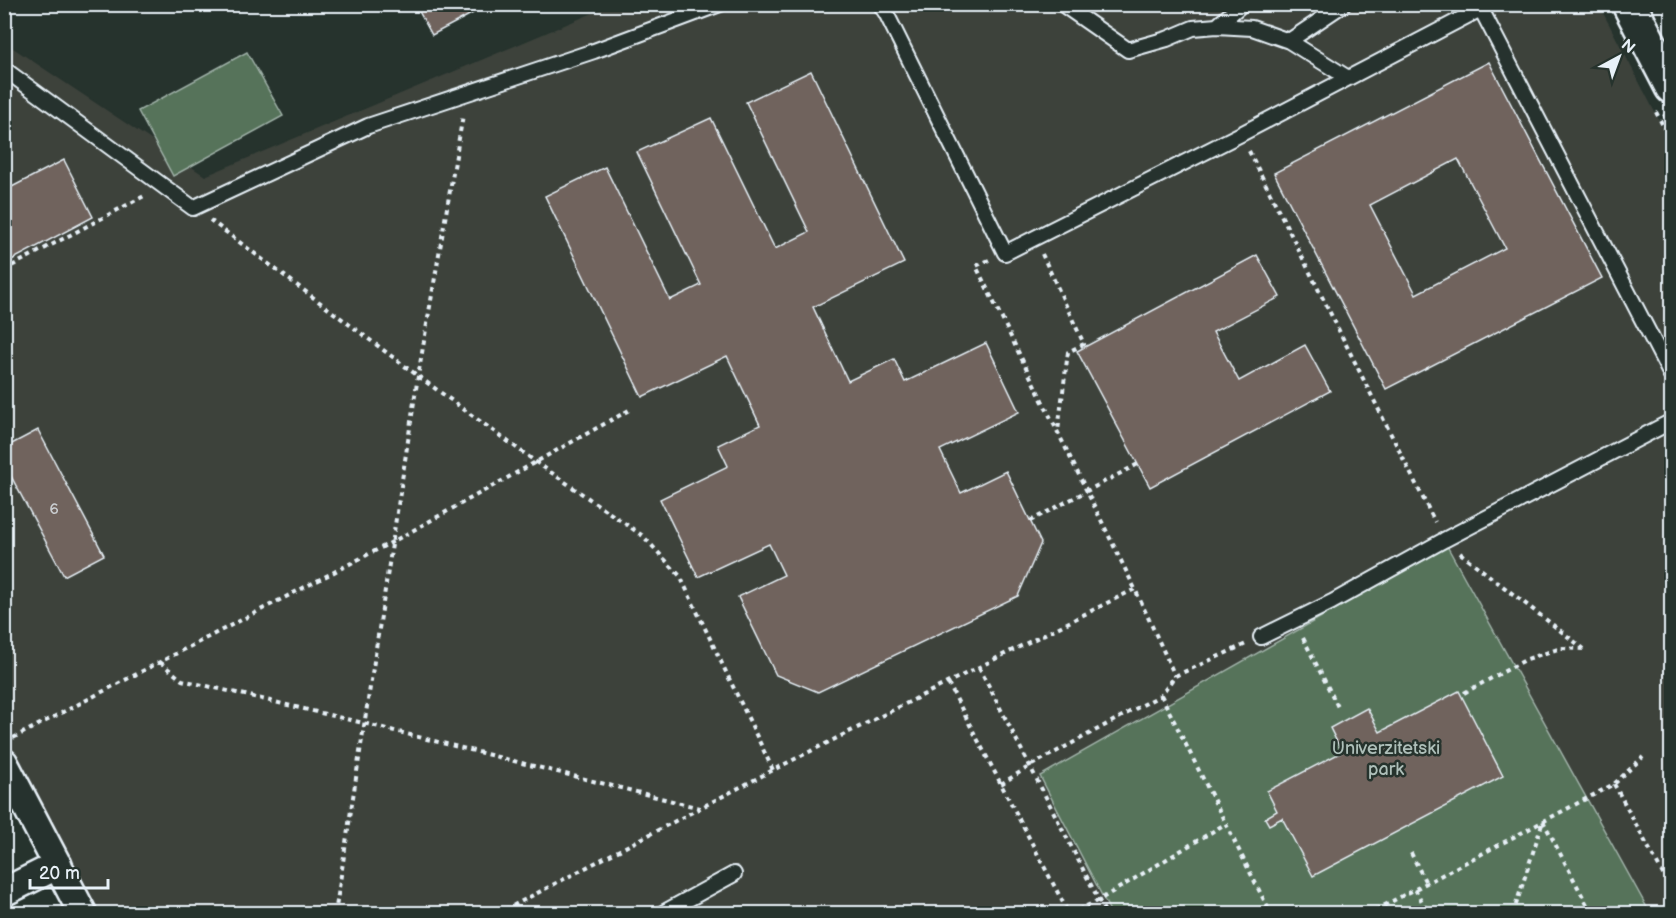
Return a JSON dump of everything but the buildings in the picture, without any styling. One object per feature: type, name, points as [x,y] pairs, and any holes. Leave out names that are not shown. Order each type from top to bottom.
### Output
[{"type":"main road","points":[[1629,4],[1671,87]]},
{"type":"street","points":[[4,763],[83,914]]},
{"type":"street","points":[[4,892],[58,865]]},
{"type":"lane","points":[[4,69],[193,208],[368,126],[594,51],[720,4]]},
{"type":"lane","points":[[880,4],[1005,252],[1241,134],[1482,6],[1671,376]]},
{"type":"lane","points":[[1062,4],[1128,50],[1167,39],[1192,28],[1216,26],[1252,28],[1289,40],[1348,78]]},
{"type":"lane","points":[[1216,26],[1242,4]]},
{"type":"lane","points":[[1289,40],[1344,4]]},
{"type":"lane","points":[[1261,637],[1671,421]]},
{"type":"lane","points":[[661,914],[734,874]]},
{"type":"path","points":[[335,914],[418,376],[466,94]]},
{"type":"path","points":[[1241,134],[1444,540],[1584,649],[1561,648],[1527,659],[1464,693]]},
{"type":"path","points":[[4,270],[163,186]]},
{"type":"path","points":[[193,208],[418,376],[643,536],[680,576],[773,771]]},
{"type":"path","points":[[1034,238],[1084,344],[1068,352],[1058,431]]},
{"type":"path","points":[[1005,252],[976,266],[1136,589],[1175,676]]},
{"type":"path","points":[[4,743],[394,541],[631,409]]},
{"type":"path","points":[[1030,521],[1138,464]]},
{"type":"path","points":[[497,914],[700,808],[1136,589]]},
{"type":"path","points":[[1294,621],[1338,707]]},
{"type":"path","points":[[1001,784],[1161,695],[1175,676],[1261,637]]},
{"type":"path","points":[[160,662],[182,680],[700,808]]},
{"type":"path","points":[[979,667],[1106,914]]},
{"type":"path","points":[[948,682],[1069,914],[1099,900],[1225,824]]},
{"type":"path","points":[[1161,695],[1271,914]]},
{"type":"path","points":[[1368,914],[1614,784],[1643,757]]},
{"type":"path","points":[[1614,784],[1671,891]]},
{"type":"path","points":[[1513,914],[1543,821]]},
{"type":"path","points":[[1543,821],[1593,914]]},
{"type":"path","points":[[1411,854],[1426,883]]},
{"type":"path","points":[[1415,889],[1429,914]]},
{"type":"shaded area","points":[[612,5],[1599,5],[1671,143],[1671,913],[89,913],[5,750],[4,42],[205,176]]},
{"type":"green space","points":[[247,52],[283,116],[173,176],[138,111]]},
{"type":"green space","name":"Univerzitetski park","points":[[1447,546],[1650,913],[1111,913],[1040,776]]}]
